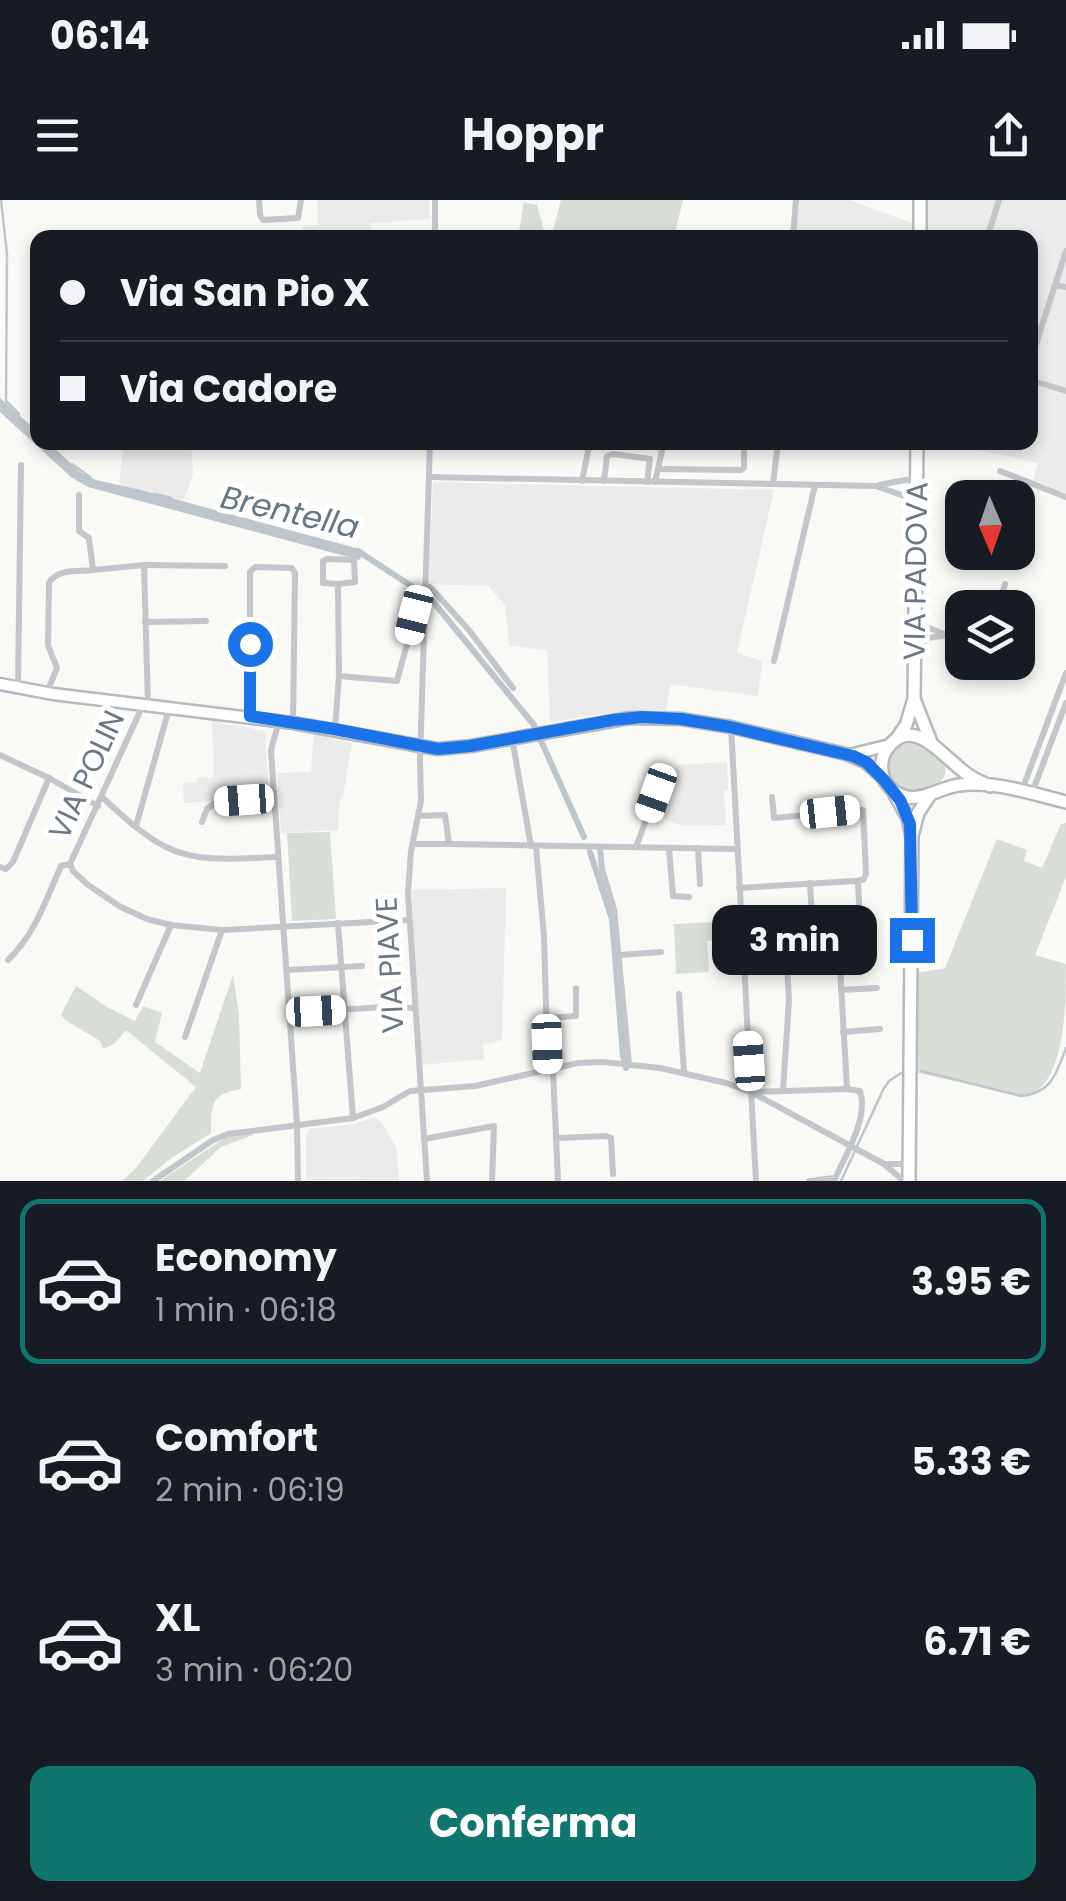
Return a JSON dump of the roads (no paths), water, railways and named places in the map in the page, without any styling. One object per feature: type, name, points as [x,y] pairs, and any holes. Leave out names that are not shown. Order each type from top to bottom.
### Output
[{"type":"main road","points":[[920,200],[920,230]]},
{"type":"main road","name":"VIA PADOVA","points":[[893,743],[906,725],[914,699],[917,450]]},
{"type":"main road","points":[[0,684],[293,722],[421,748],[452,748],[642,717],[681,719],[730,727],[866,762],[893,791],[908,818],[912,837],[906,1174]]},
{"type":"main road","name":"VIA PADOVA","points":[[914,699],[931,742]]},
{"type":"main road","points":[[846,754],[866,752],[914,736],[931,742],[969,776],[990,786]]},
{"type":"main road","points":[[884,780],[882,762],[886,749],[893,743]]},
{"type":"main road","points":[[912,837],[920,808],[950,773],[945,756]]},
{"type":"main road","points":[[893,791],[911,798],[966,784],[1066,802]]},
{"type":"street","points":[[259,200],[263,220],[298,218],[301,200]]},
{"type":"street","points":[[435,200],[435,230]]},
{"type":"street","points":[[794,230],[796,200]]},
{"type":"street","points":[[990,230],[999,200]]},
{"type":"street","points":[[1038,329],[1066,251]]},
{"type":"street","points":[[1056,285],[1066,287]]},
{"type":"street","points":[[1038,382],[1066,391]]},
{"type":"street","name":"VIA PIAVE","points":[[426,1181],[408,872],[421,801],[430,450]]},
{"type":"street","points":[[582,481],[588,450]]},
{"type":"street","points":[[651,482],[662,450]]},
{"type":"street","points":[[658,469],[741,470],[744,450]]},
{"type":"street","points":[[773,484],[777,450]]},
{"type":"street","points":[[604,481],[608,456],[614,454],[650,459],[651,482]]},
{"type":"street","points":[[18,688],[21,465]]},
{"type":"street","points":[[1000,470],[1066,497]]},
{"type":"street","points":[[429,476],[917,484]]},
{"type":"street","points":[[893,491],[905,492],[917,484]]},
{"type":"street","points":[[774,661],[815,485]]},
{"type":"street","points":[[876,486],[904,496],[917,513]]},
{"type":"street","points":[[79,495],[78,532],[89,538],[92,570]]},
{"type":"street","points":[[354,560],[355,582],[338,584],[323,583],[324,562],[354,560]]},
{"type":"street","points":[[144,566],[146,704]]},
{"type":"street","points":[[52,689],[57,668],[48,645],[52,578],[59,574],[144,566],[225,566]]},
{"type":"street","points":[[250,716],[250,572],[255,567],[292,568],[293,722]]},
{"type":"street","points":[[334,729],[338,584]]},
{"type":"street","points":[[1004,590],[1006,584]]},
{"type":"street","points":[[425,590],[430,587],[514,688]]},
{"type":"street","points":[[338,676],[397,681],[414,615],[425,606]]},
{"type":"street","points":[[145,622],[206,620]]},
{"type":"street","points":[[916,626],[939,630],[945,635]]},
{"type":"street","points":[[916,626],[927,638]]},
{"type":"street","points":[[915,651],[927,638],[945,636]]},
{"type":"street","points":[[1027,792],[1066,673]]},
{"type":"street","name":"VIA POLIN","points":[[8,960],[40,915],[61,866],[71,867],[146,704]]},
{"type":"street","points":[[136,827],[170,708]]},
{"type":"street","points":[[1027,792],[1065,708]]},
{"type":"street","points":[[274,720],[270,750],[298,1181]]},
{"type":"street","points":[[730,727],[756,1181]]},
{"type":"street","points":[[512,738],[534,846],[544,938],[558,1181]]},
{"type":"street","points":[[0,756],[50,778],[98,806]]},
{"type":"street","points":[[0,867],[6,868],[13,862],[50,778]]},
{"type":"street","points":[[636,848],[656,793]]},
{"type":"street","points":[[102,798],[165,847],[220,858],[278,857]]},
{"type":"street","points":[[202,822],[215,802],[274,798]]},
{"type":"street","points":[[739,888],[856,881],[866,874],[863,810],[774,818],[772,798]]},
{"type":"street","points":[[418,816],[445,815],[449,844]]},
{"type":"street","points":[[413,844],[736,849]]},
{"type":"street","points":[[600,846],[602,869],[614,909],[629,1064]]},
{"type":"street","points":[[670,848],[673,896],[689,897]]},
{"type":"street","points":[[698,848],[700,884]]},
{"type":"street","points":[[71,867],[119,906],[171,925],[222,930],[409,920]]},
{"type":"street","points":[[847,1089],[841,963],[862,956],[856,881]]},
{"type":"street","points":[[810,883],[814,936]]},
{"type":"street","points":[[338,923],[353,1118]]},
{"type":"street","points":[[136,1006],[171,925]]},
{"type":"street","points":[[185,1037],[222,930]]},
{"type":"street","points":[[756,932],[758,967]]},
{"type":"street","points":[[620,955],[660,952]]},
{"type":"street","points":[[743,968],[815,964]]},
{"type":"street","points":[[286,970],[362,966]]},
{"type":"street","points":[[784,1091],[788,966]]},
{"type":"street","points":[[546,1018],[576,1016],[576,988]]},
{"type":"street","points":[[841,990],[877,988]]},
{"type":"street","points":[[679,994],[684,1073]]},
{"type":"street","points":[[289,1013],[414,1008]]},
{"type":"street","points":[[843,1032],[880,1029]]},
{"type":"street","points":[[153,1181],[228,1134],[353,1118],[410,1091],[475,1086],[578,1063],[616,1062],[684,1073],[751,1092],[906,1174]]},
{"type":"street","points":[[751,1092],[860,1091],[854,1147],[835,1179],[809,1181]]},
{"type":"street","points":[[424,1139],[493,1126],[496,1129],[492,1181]]},
{"type":"street","points":[[557,1138],[610,1138],[613,1174]]},
{"type":"street","points":[[884,1164],[906,1174]]},
{"type":"waterway","points":[[1,200],[7,254],[6,401],[19,414]]},
{"type":"waterway","points":[[72,464],[90,477]]},
{"type":"waterway","points":[[155,494],[171,498]]},
{"type":"waterway","name":"Brentella","points":[[358,551],[431,599],[534,725],[584,837]]},
{"type":"waterway","name":"Brentella","points":[[590,852],[612,919],[626,1068]]},
{"type":"waterway","points":[[921,1071],[1021,1096],[1046,1086],[1056,1074],[1066,1048]]},
{"type":"waterway","points":[[841,1181],[883,1090],[901,1073]]}]
